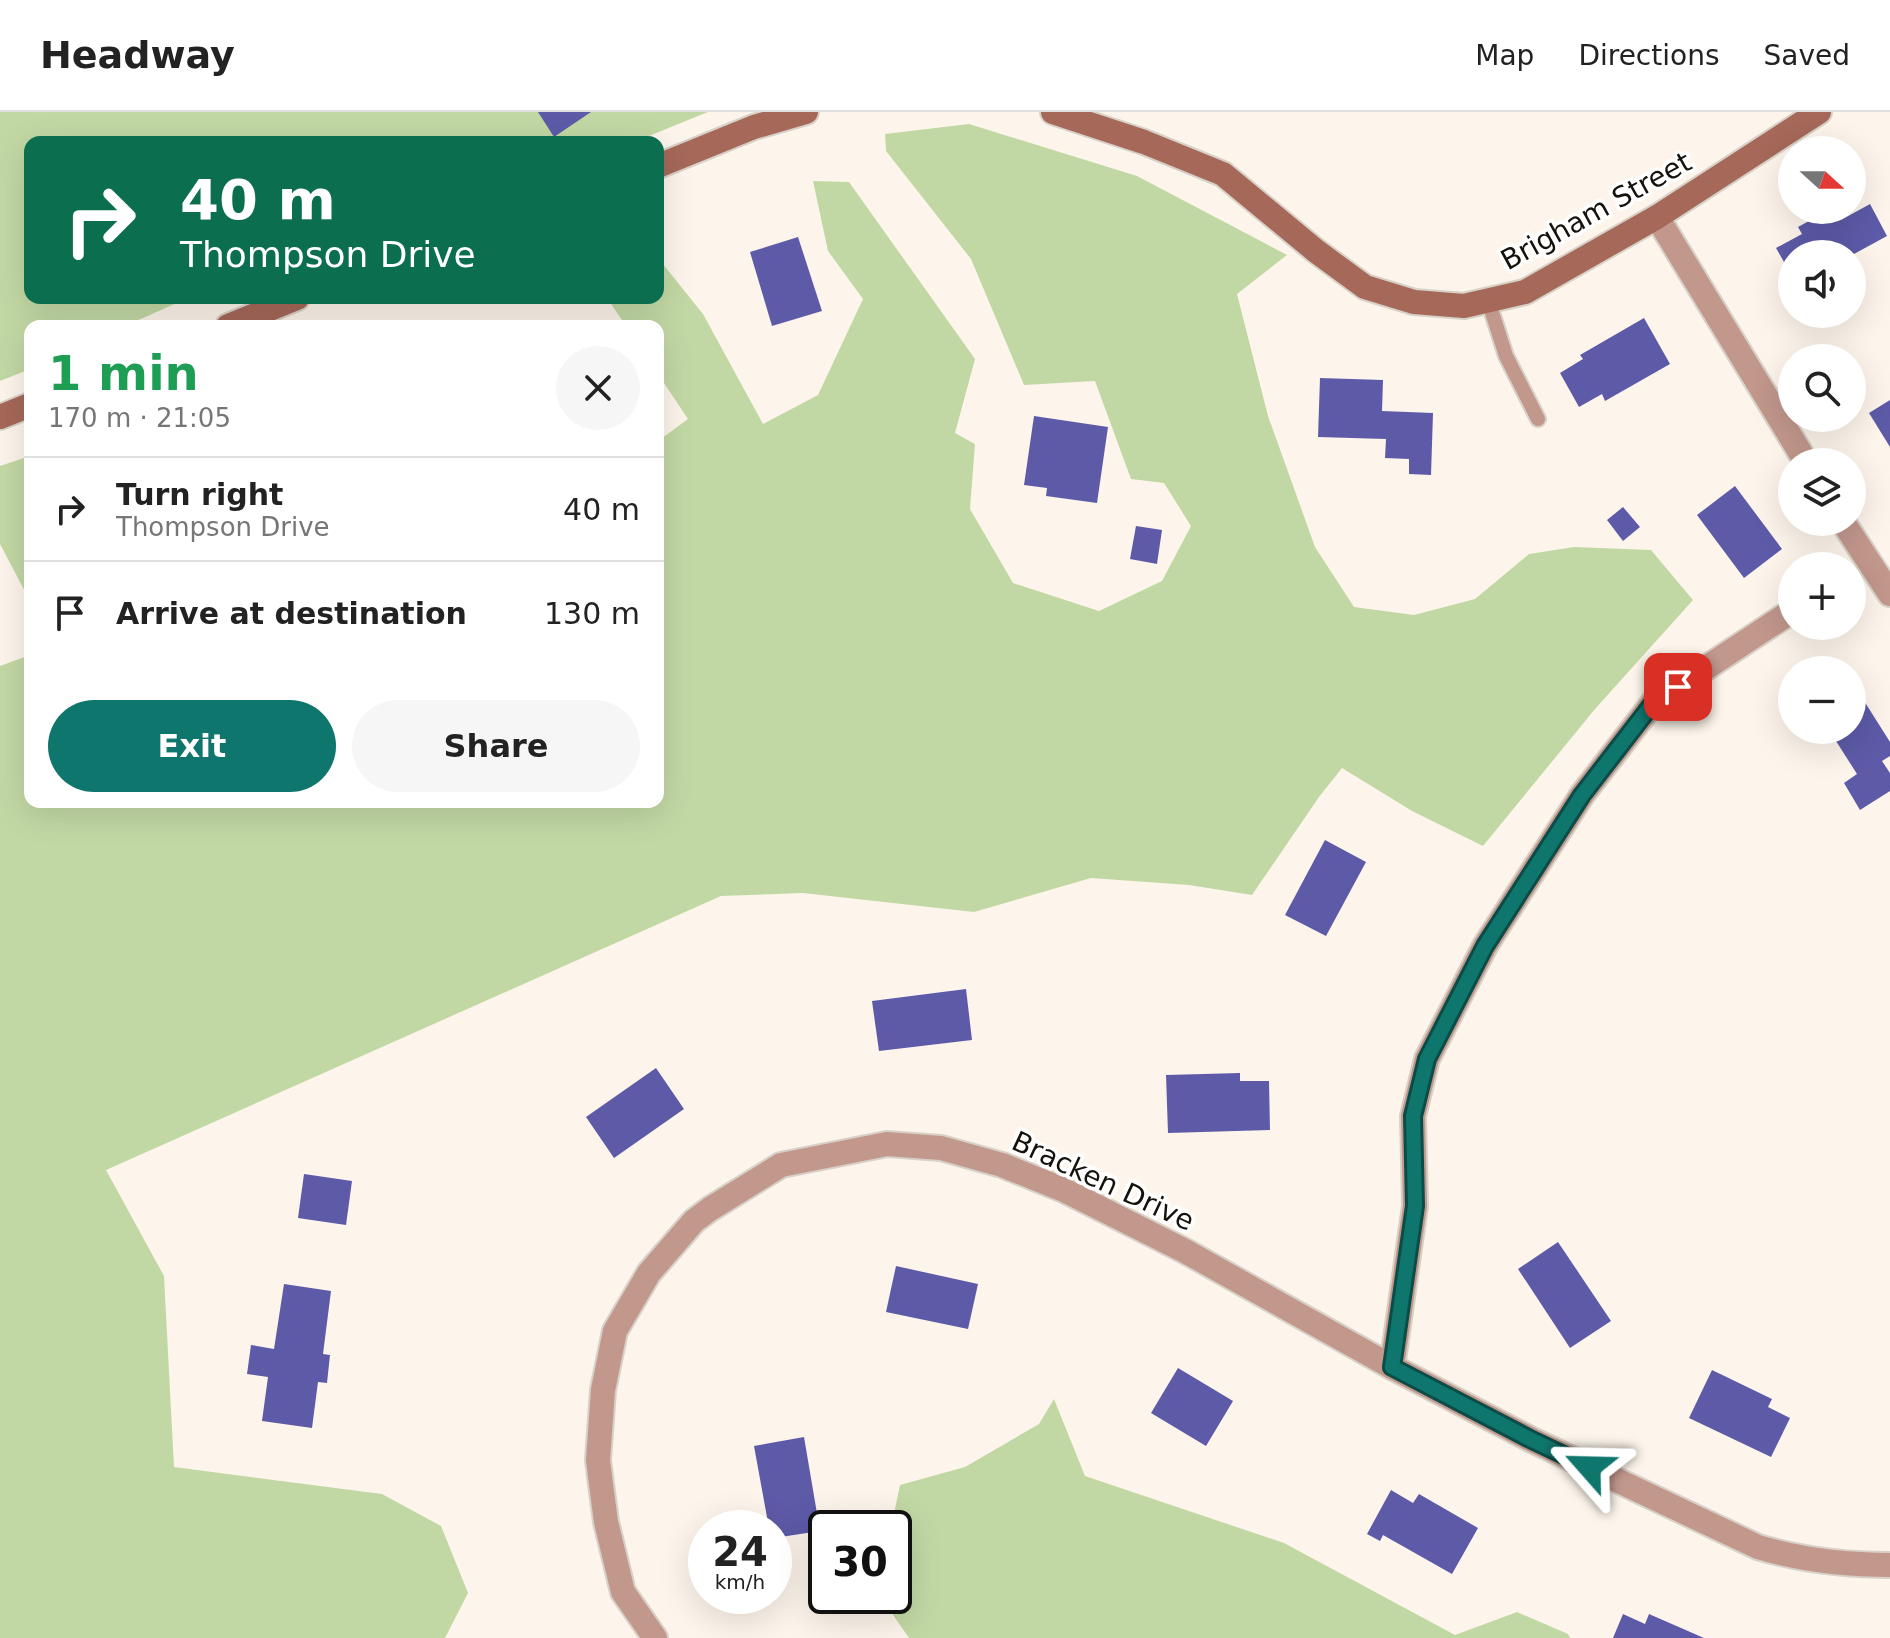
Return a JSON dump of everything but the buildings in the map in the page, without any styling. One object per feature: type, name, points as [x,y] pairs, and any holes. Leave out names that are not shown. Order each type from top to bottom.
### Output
[{"type":"street","points":[[664,164],[754,127],[806,112]]},
{"type":"street","name":"Brigham Street","points":[[1053,112],[1080,117],[1223,174],[1365,287],[1414,302],[1464,306],[1525,292],[1657,217],[1819,112]]},
{"type":"street","points":[[1657,217],[1797,448]]},
{"type":"street","points":[[243,320],[282,304]]},
{"type":"street","points":[[0,417],[24,407]]},
{"type":"street","points":[[1866,572],[1890,594]]},
{"type":"street","points":[[1392,1367],[1415,1206],[1413,1116],[1427,1059],[1485,946],[1582,795],[1653,703],[1778,620]]},
{"type":"street","name":"Bracken Drive","points":[[655,1638],[623,1592],[606,1522],[601,1484],[598,1460],[603,1390],[615,1331],[649,1273],[694,1221],[710,1209],[781,1165],[887,1144],[941,1148],[1002,1165],[1064,1190],[1185,1251],[1392,1367],[1532,1440],[1758,1547],[1791,1557],[1890,1565]]},
{"type":"lane","points":[[1488,300],[1506,356],[1538,419]]},
{"type":"green space","points":[[0,112],[708,112],[649,136],[24,136],[24,304],[174,304],[138,320],[24,320],[24,371],[0,381]]},
{"type":"green space","points":[[969,124],[1137,176],[1287,255],[1237,294],[1268,416],[1315,547],[1354,607],[1414,615],[1475,599],[1529,554],[1574,547],[1651,550],[1693,600],[1595,709],[1483,846],[1412,811],[1342,768],[1252,895],[1189,885],[1091,878],[974,912],[803,893],[721,896],[106,1170],[164,1276],[174,1467],[382,1494],[441,1526],[468,1593],[445,1638],[0,1638],[0,666],[24,657],[24,808],[664,808],[664,437],[688,419],[664,383],[664,320],[622,320],[611,304],[664,304],[664,265],[703,314],[763,424],[818,395],[863,299],[828,251],[813,181],[849,182],[975,359],[955,433],[975,444],[970,509],[1013,583],[1099,611],[1162,581],[1191,526],[1164,483],[1131,479],[1095,381],[1024,385],[971,259],[886,151],[885,134]]},
{"type":"green space","points":[[24,458],[24,590],[0,544],[0,466]]},
{"type":"green space","points":[[1054,1399],[1085,1476],[1284,1543],[1455,1635],[1517,1612],[1568,1634],[1570,1638],[909,1638],[893,1614],[912,1614],[912,1510],[895,1510],[900,1485],[965,1467],[1039,1424]]},
{"type":"route","points":[[1589,1467],[1392,1367],[1415,1206],[1413,1116],[1427,1059],[1485,946],[1582,795],[1653,703],[1678,687]]}]
